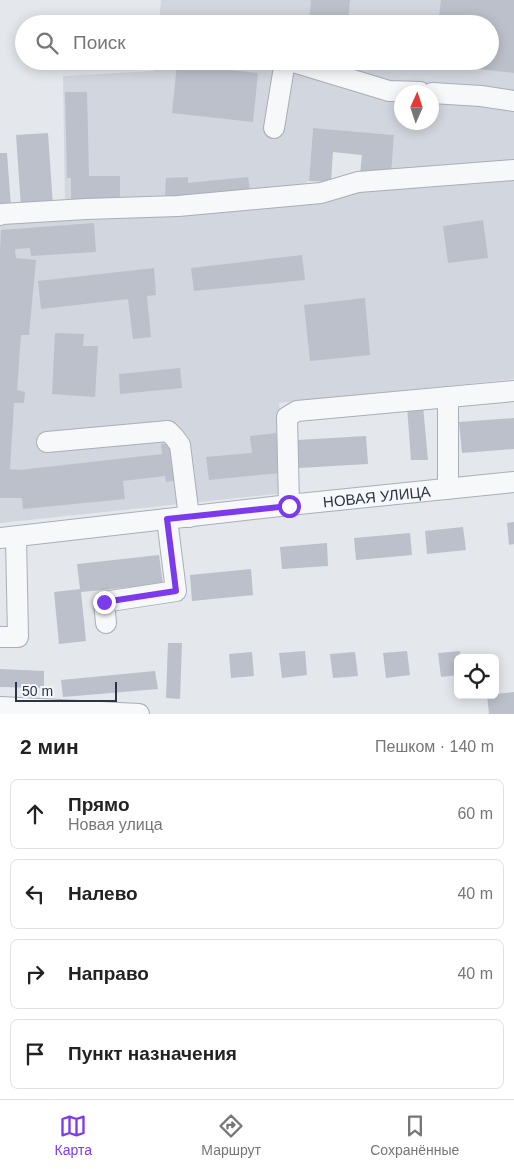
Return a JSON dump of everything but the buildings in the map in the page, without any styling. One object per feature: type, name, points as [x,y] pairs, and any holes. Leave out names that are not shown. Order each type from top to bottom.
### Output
[{"type":"street","points":[[274,128],[284,70]]},
{"type":"street","points":[[321,70],[394,90]]},
{"type":"street","points":[[439,93],[481,96],[514,101]]},
{"type":"street","points":[[0,215],[86,209],[178,206],[321,193],[358,182],[514,170]]},
{"type":"street","points":[[289,506],[287,417],[297,411],[514,391]]},
{"type":"street","points":[[448,397],[448,489]]},
{"type":"street","points":[[47,442],[168,431],[180,445],[189,517]]},
{"type":"street","name":"НОВАЯ УЛИЦА","points":[[8,538],[514,482]]},
{"type":"street","points":[[106,623],[104,602],[176,591],[167,519]]},
{"type":"street","points":[[0,637],[18,637],[8,538]]},
{"type":"street","points":[[0,707],[28,711],[139,714]]},
{"type":"shaded area","points":[[161,0],[514,0],[514,164],[391,176],[394,135],[313,128],[309,181],[284,194],[65,206],[63,76],[154,70],[499,70],[499,15],[160,15]]},
{"type":"shaded area","points":[[514,175],[514,379],[279,403],[284,493],[0,523],[0,221],[105,219]]},
{"type":"route","points":[[104,602],[176,591],[167,519],[289,506]]}]
